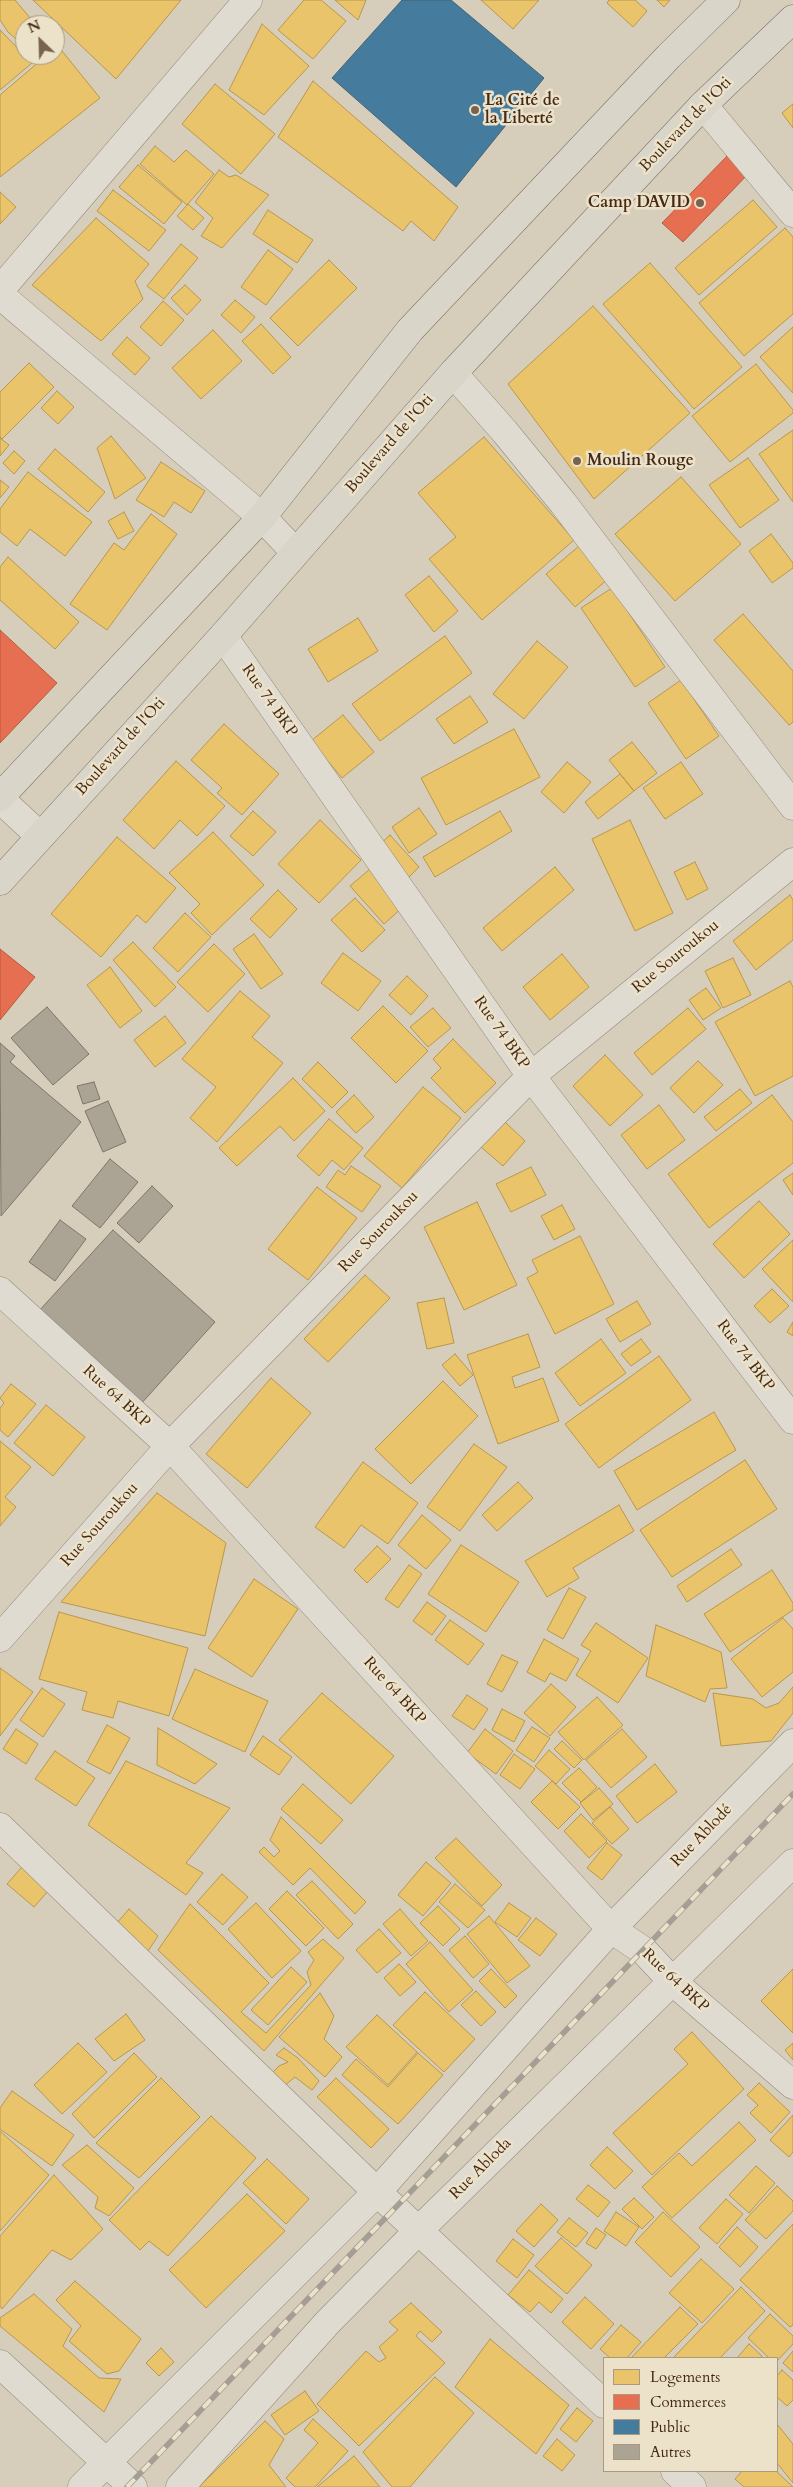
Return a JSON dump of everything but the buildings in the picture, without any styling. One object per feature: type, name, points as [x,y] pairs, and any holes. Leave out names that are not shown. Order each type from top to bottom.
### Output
[{"type":"main road","points":[[0,798],[262,518],[410,330],[669,56],[726,0]]},
{"type":"main road","name":"Boulevard de l'Oti","points":[[0,881],[223,636],[453,373],[703,105],[793,19]]},
{"type":"street","points":[[0,290],[248,0]]},
{"type":"street","points":[[703,105],[793,213]]},
{"type":"street","points":[[0,294],[262,518],[295,552]]},
{"type":"street","points":[[453,373],[505,432],[563,503],[793,806]]},
{"type":"street","name":"Rue 74 BKP","points":[[223,636],[531,1076],[793,1420]]},
{"type":"street","points":[[0,798],[40,836]]},
{"type":"street","name":"Rue Souroukou","points":[[0,1638],[170,1446],[531,1076],[793,862]]},
{"type":"street","name":"Rue 64 BKP","points":[[0,1291],[170,1446],[611,1929],[644,1951],[672,1981],[793,2085]]},
{"type":"street","name":"Rue Ablodé","points":[[82,2487],[377,2192],[611,1929],[793,1744]]},
{"type":"street","points":[[0,1827],[377,2192],[603,2403]]},
{"type":"street","name":"Rue Abloda","points":[[180,2487],[328,2322],[419,2230],[793,1863]]},
{"type":"street","points":[[0,2364],[133,2487]]},
{"type":"street","points":[[675,2472],[692,2487]]},
{"type":"railway","points":[[127,2487],[793,1794]]},
{"type":"place","name":"La Cité de la Liberté","points":[[475,110]]},
{"type":"place","name":"Camp DAVID","points":[[700,203]]},
{"type":"place","name":"Moulin Rouge","points":[[577,461]]}]
